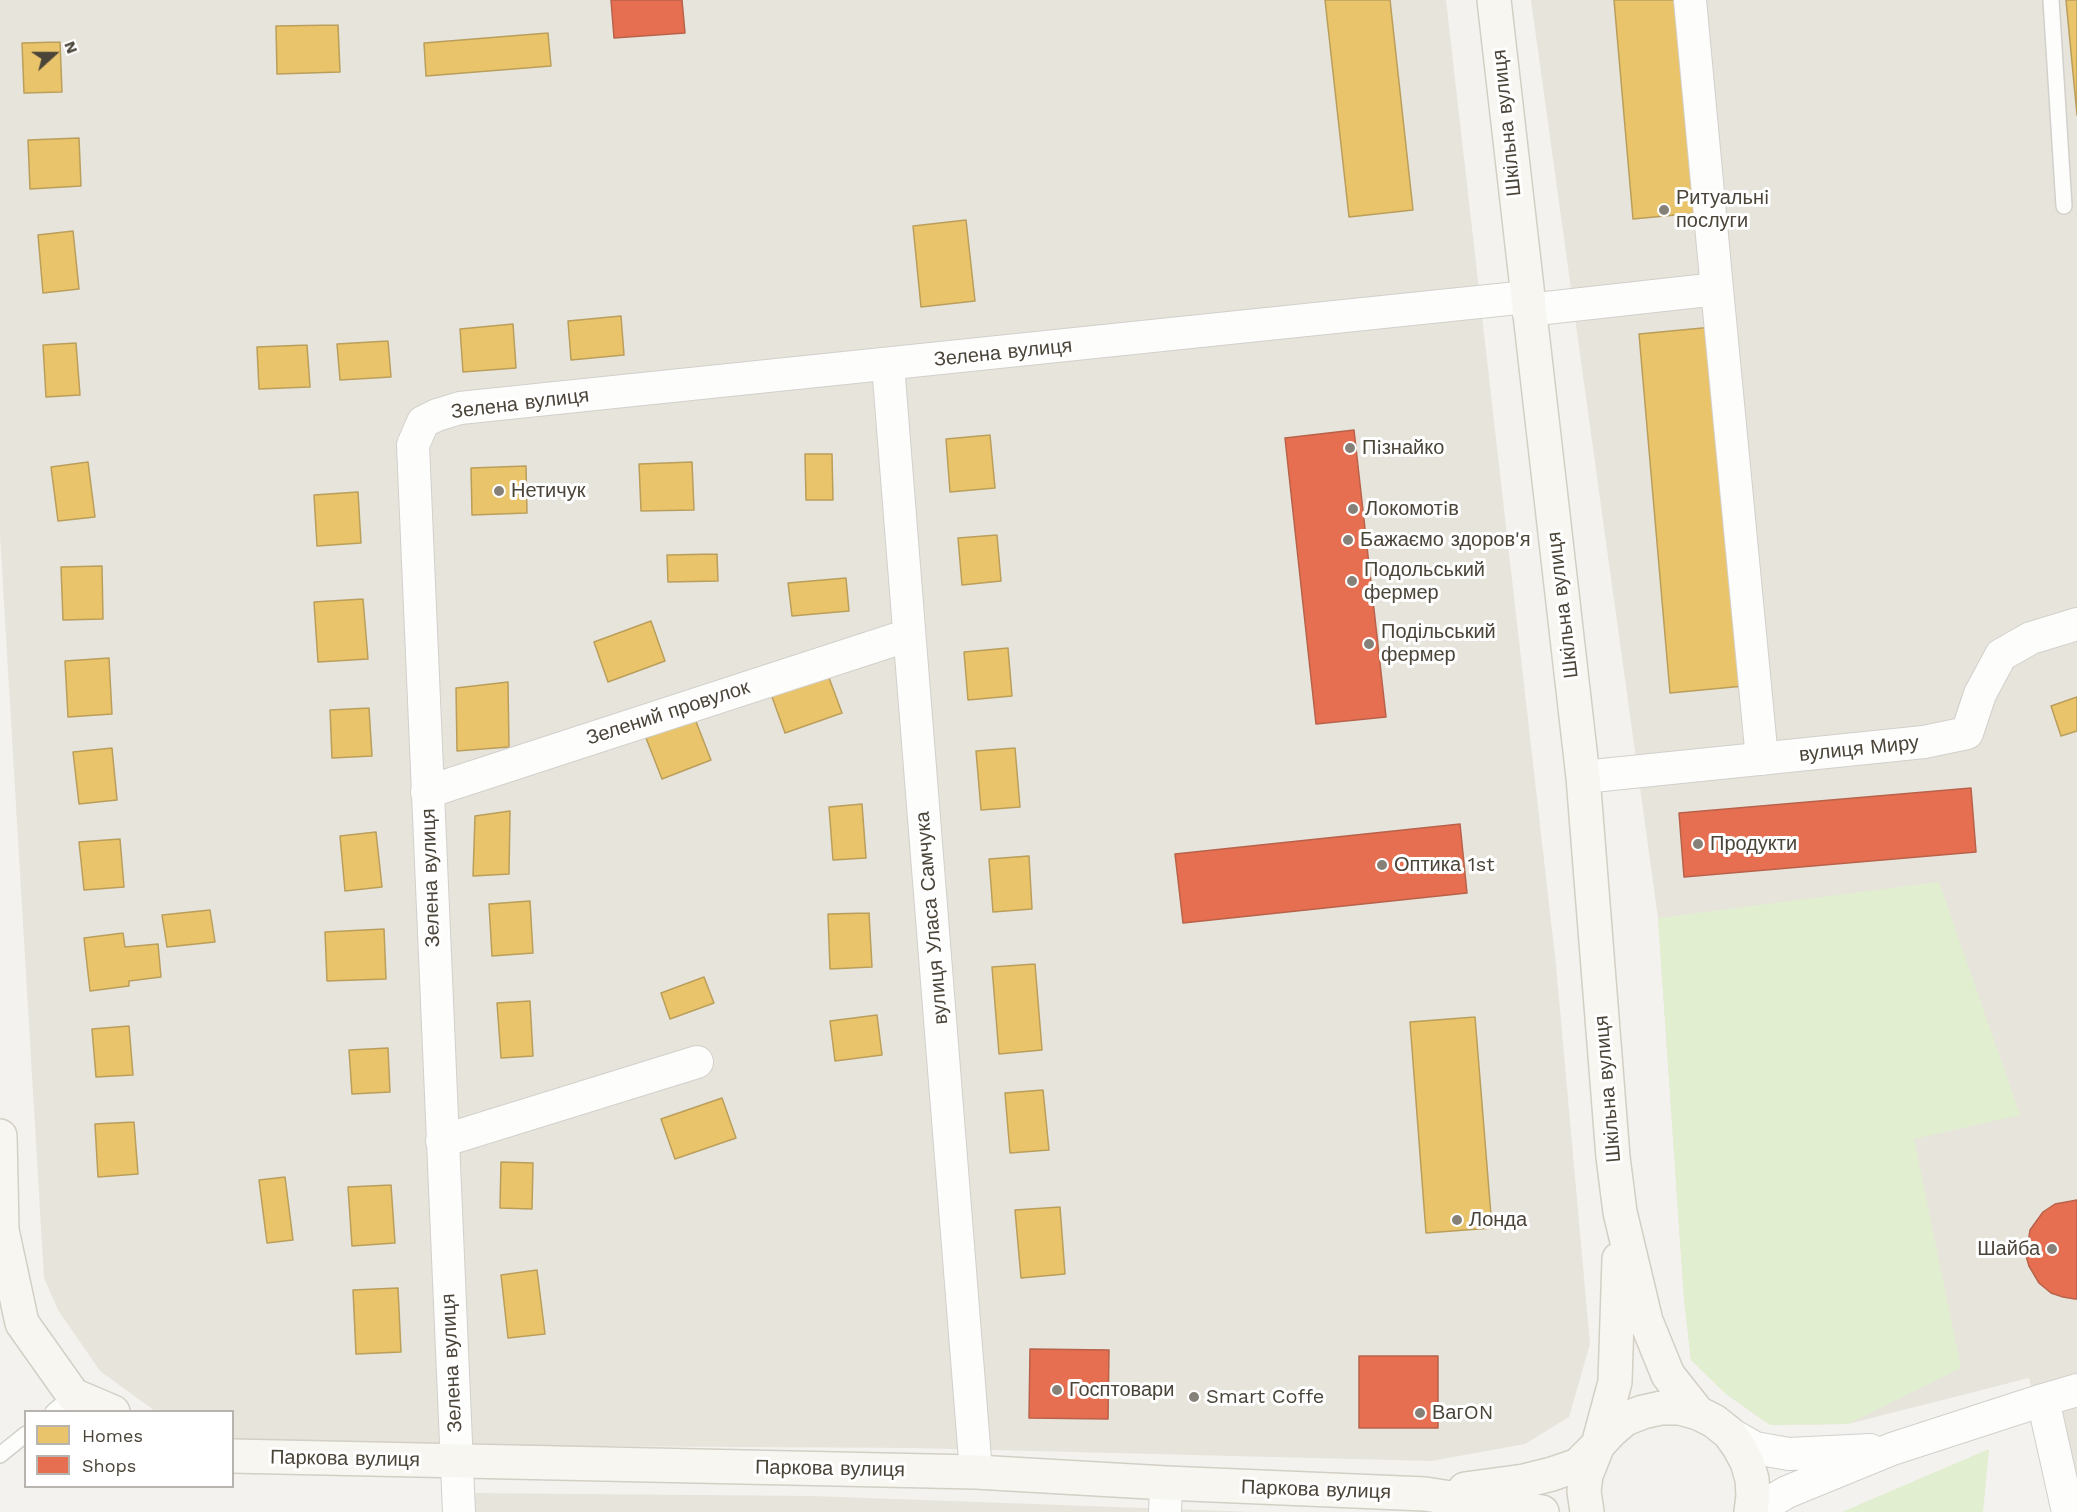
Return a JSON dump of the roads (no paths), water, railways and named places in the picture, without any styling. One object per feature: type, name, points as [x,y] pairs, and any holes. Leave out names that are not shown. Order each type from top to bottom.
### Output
[{"type":"main road","name":"Шкільна вулиця","points":[[1494,0],[1583,777],[1612,1145],[1620,1212],[1646,1321],[1668,1375],[1698,1413]]},
{"type":"main road","points":[[0,1136],[2,1230],[22,1323],[63,1403],[102,1410]]},
{"type":"main road","name":"Шкільна вулиця","points":[[1587,1512],[1584,1491],[1586,1475],[1598,1445],[1615,1382],[1620,1212]]},
{"type":"main road","name":"Паркова вулиця","points":[[234,1456],[976,1472],[1166,1498],[1425,1494],[1524,1481],[1552,1474],[1578,1465],[1618,1425],[1643,1412],[1661,1408],[1680,1408],[1698,1413]]},
{"type":"main road","points":[[1698,1413],[1714,1421],[1729,1433],[1747,1462],[1752,1479],[1752,1512]]},
{"type":"main road","name":"Паркова вулиця","points":[[1425,1494],[1542,1512]]},
{"type":"street","points":[[1690,0],[1762,759]]},
{"type":"street","name":"Зелена вулиця","points":[[459,1512],[413,445],[423,422],[460,408],[1528,303],[1718,289]]},
{"type":"street","name":"вулиця Уласа Самчука","points":[[888,365],[976,1472]]},
{"type":"street","name":"вулиця Миру","points":[[1583,777],[1924,742],[1967,733],[1980,694],[2001,655],[2031,638],[2077,624]]},
{"type":"street","name":"Зелений провулок","points":[[427,792],[909,635]]},
{"type":"street","points":[[442,1141],[697,1062]]},
{"type":"street","points":[[1752,1512],[1787,1492],[1892,1449],[2077,1389]]},
{"type":"street","points":[[2043,1400],[2068,1512]]},
{"type":"street","points":[[1729,1433],[1755,1449],[1789,1454],[1892,1449]]},
{"type":"lane","points":[[2051,0],[2064,206]]},
{"type":"lane","points":[[0,1455],[24,1436]]},
{"type":"place","name":"Ритуальнi послуги","points":[[1664,210]]},
{"type":"place","name":"Пiзнайко","points":[[1350,448]]},
{"type":"place","name":"Нетичук","points":[[499,491]]},
{"type":"place","name":"Локомотiв","points":[[1353,509]]},
{"type":"place","name":"Бажаємо здоров'я","points":[[1348,540]]},
{"type":"place","name":"Подольський фермер","points":[[1352,581]]},
{"type":"place","name":"Подільський фермер","points":[[1369,644]]},
{"type":"place","name":"Продукти","points":[[1698,844]]},
{"type":"place","name":"Оптика 1st","points":[[1382,865]]},
{"type":"place","name":"Лонда","points":[[1457,1220]]},
{"type":"place","name":"Шайба","points":[[2052,1249]]},
{"type":"place","name":"Госптовари","points":[[1057,1390]]},
{"type":"place","name":"Smart Coffe","points":[[1194,1397]]},
{"type":"place","name":"ВагON","points":[[1420,1413]]}]
